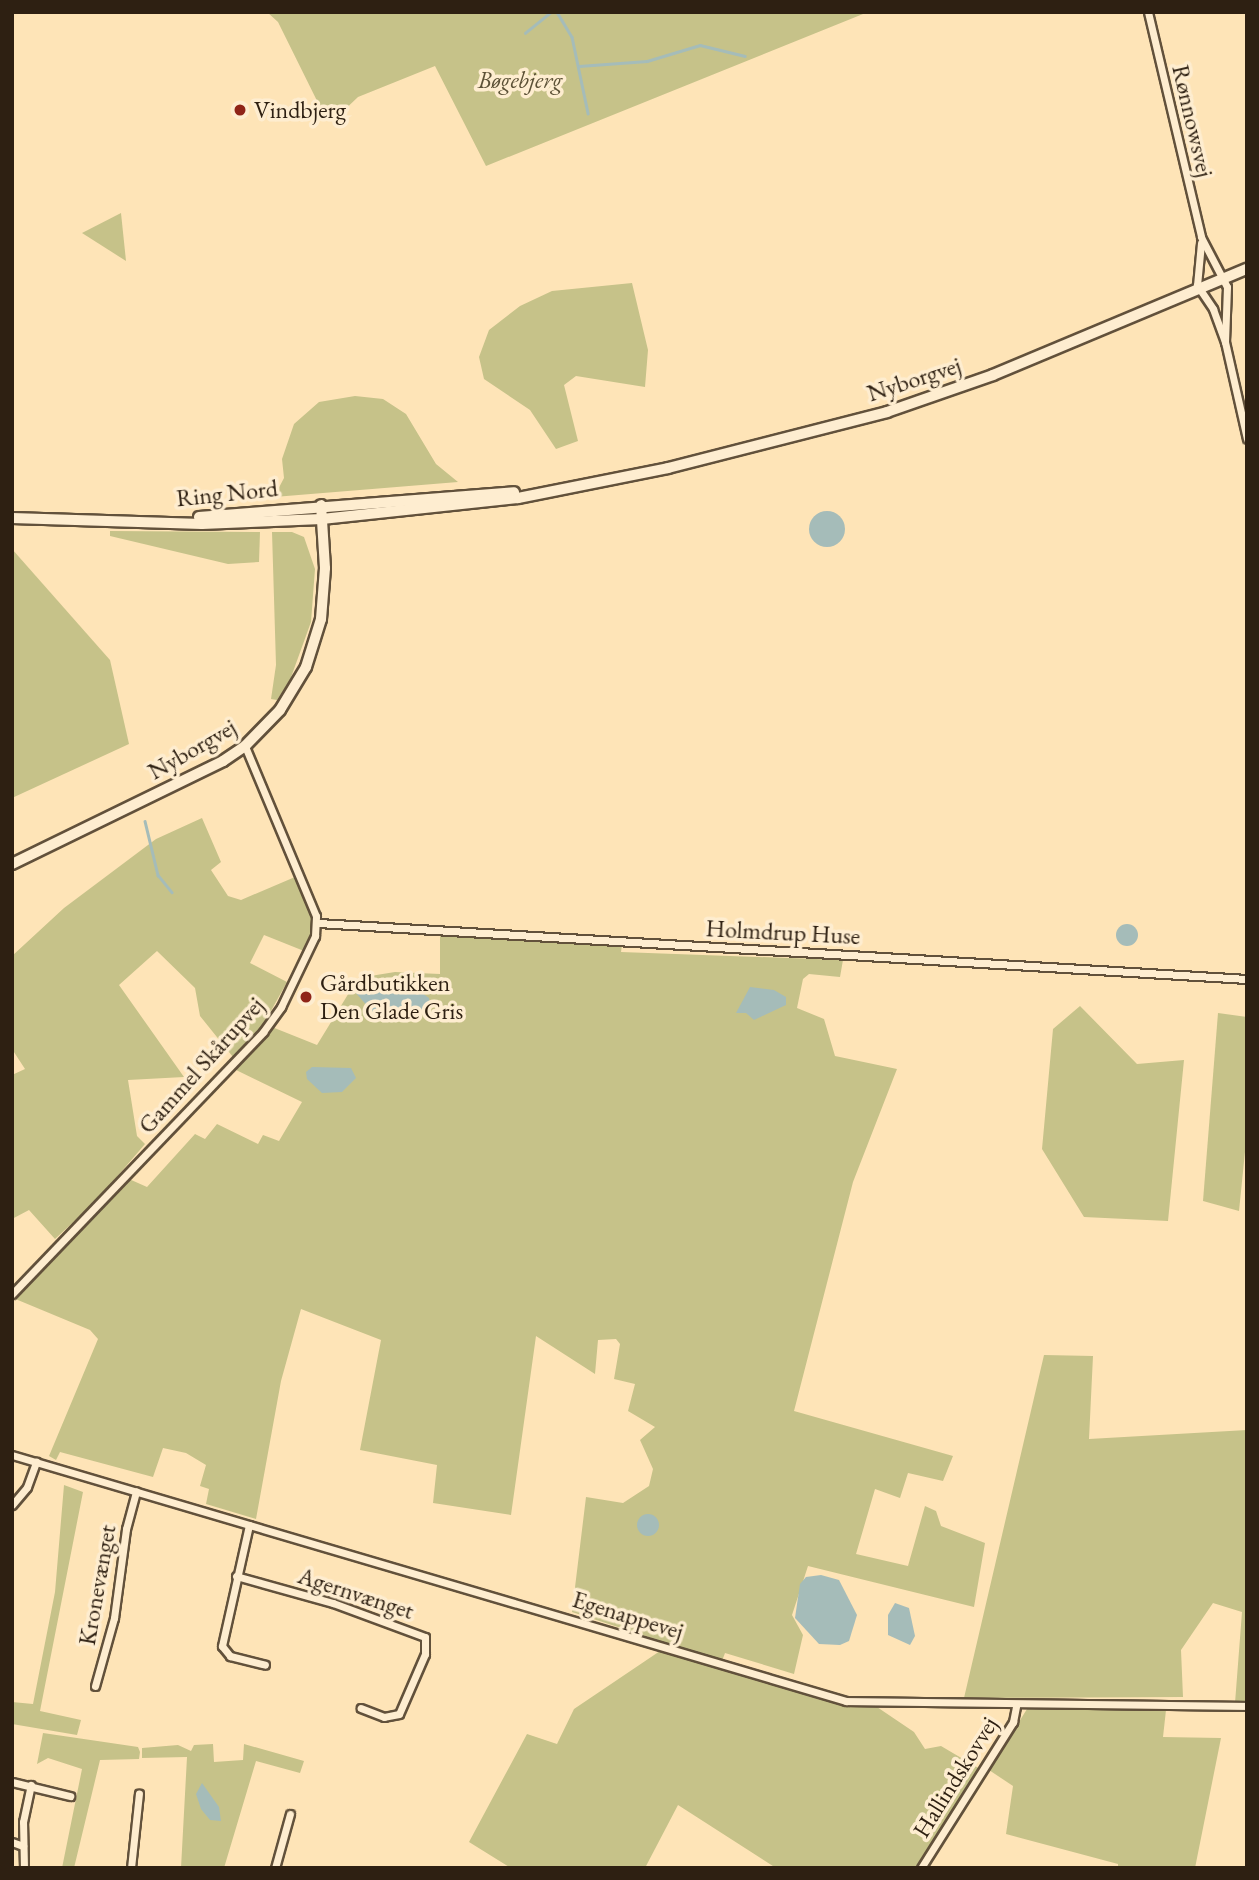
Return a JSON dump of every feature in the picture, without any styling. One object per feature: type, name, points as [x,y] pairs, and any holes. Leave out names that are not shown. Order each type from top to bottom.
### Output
[{"type":"main road","name":"Nyborgvej","points":[[322,519],[506,500],[757,447],[887,412],[1005,371],[1200,292],[1247,269]]},
{"type":"main road","name":"Nyborgvej","points":[[12,864],[198,774],[246,746],[287,699],[315,644],[324,595],[321,505],[580,485]]},
{"type":"main road","name":"Ring Nord","points":[[136,522],[321,505]]},
{"type":"main road","name":"Ring Nord","points":[[12,518],[136,522],[322,519]]},
{"type":"street","name":"Rønnowsvej","points":[[1148,12],[1201,237],[1223,280]]},
{"type":"street","name":"Rønnowsvej","points":[[1200,292],[1196,271],[1201,237]]},
{"type":"street","points":[[1223,280],[1229,298],[1225,342]]},
{"type":"street","points":[[1200,292],[1213,309],[1225,342],[1247,439]]},
{"type":"street","points":[[246,746],[318,923]]},
{"type":"street","name":"Holmdrup Huse","points":[[318,923],[1247,979]]},
{"type":"street","name":"Gammel Skårupvej","points":[[12,1294],[263,1032],[281,1007],[318,923]]},
{"type":"street","name":"Egenappevej","points":[[12,1455],[837,1699],[1016,1706],[1247,1706]]},
{"type":"street","points":[[12,1505],[27,1487],[36,1462]]},
{"type":"street","name":"Kronevænget","points":[[95,1686],[114,1618],[125,1529],[136,1491]]},
{"type":"street","points":[[248,1525],[222,1646],[230,1656],[265,1665]]},
{"type":"street","name":"Agernvænget","points":[[236,1576],[333,1603],[425,1637],[425,1654],[399,1714],[384,1717],[361,1709]]},
{"type":"street","name":"Hallindskovvej","points":[[921,1868],[1013,1722],[1016,1706]]},
{"type":"street","points":[[12,1782],[70,1796]]},
{"type":"street","points":[[24,1868],[23,1846],[31,1785]]},
{"type":"street","points":[[131,1868],[139,1793]]},
{"type":"street","points":[[275,1868],[290,1814]]},
{"type":"street","points":[[12,1842],[23,1846]]},
{"type":"green space","name":"Bøgebjerg","points":[[267,12],[868,12],[486,166],[435,66],[358,97],[337,117],[327,121],[278,22]]},
{"type":"green space","points":[[121,213],[126,261],[82,233]]},
{"type":"green space","points":[[632,283],[648,350],[645,387],[576,376],[564,385],[578,441],[556,449],[530,410],[484,379],[479,357],[489,330],[520,306],[552,291]]},
{"type":"green space","points":[[355,396],[383,399],[406,414],[436,464],[458,482],[274,497],[284,478],[282,459],[294,424],[319,402]]},
{"type":"green space","points":[[110,531],[260,532],[259,562],[228,564],[110,536]]},
{"type":"green space","points":[[272,532],[292,532],[304,537],[315,569],[311,622],[290,680],[277,700],[271,699],[276,665]]},
{"type":"green space","points":[[12,549],[110,660],[129,744],[12,798]]},
{"type":"green space","points":[[202,818],[221,862],[211,870],[228,896],[241,900],[295,877],[315,919],[313,933],[304,951],[264,935],[250,963],[287,982],[262,1027],[233,1057],[200,1016],[195,988],[157,951],[119,985],[184,1077],[128,1080],[137,1136],[145,1144],[97,1200],[55,1239],[29,1210],[12,1219],[12,1075],[25,1069],[12,1049],[12,956],[64,908],[156,839]]},
{"type":"green space","points":[[440,934],[622,945],[621,952],[843,960],[840,977],[809,974],[803,979],[797,1008],[824,1019],[835,1056],[897,1069],[853,1182],[794,1411],[953,1456],[943,1481],[908,1473],[900,1498],[875,1489],[856,1554],[908,1566],[925,1506],[936,1511],[941,1526],[985,1543],[974,1607],[808,1566],[792,1615],[803,1635],[794,1674],[725,1653],[722,1661],[572,1612],[586,1497],[623,1503],[649,1486],[653,1469],[640,1440],[655,1427],[628,1411],[635,1384],[614,1379],[620,1344],[616,1339],[598,1340],[595,1374],[536,1336],[511,1515],[433,1503],[437,1465],[360,1450],[381,1340],[301,1309],[281,1381],[256,1519],[206,1504],[209,1489],[200,1486],[206,1465],[186,1453],[163,1448],[153,1477],[60,1452],[56,1460],[49,1456],[98,1339],[90,1330],[13,1298],[129,1179],[147,1187],[195,1134],[205,1139],[217,1124],[258,1144],[263,1135],[279,1141],[302,1102],[234,1069],[272,1027],[317,1045],[358,978],[395,972],[440,974]]},
{"type":"green space","points":[[1080,1006],[1137,1064],[1184,1060],[1168,1221],[1084,1217],[1042,1149],[1053,1029]]},
{"type":"green space","points":[[1218,1013],[1247,1017],[1247,1132],[1239,1211],[1203,1201]]},
{"type":"green space","points":[[1044,1355],[1093,1356],[1089,1439],[1247,1430],[1247,1703],[1235,1703],[1242,1612],[1213,1603],[1181,1650],[1183,1697],[964,1698]]},
{"type":"green space","points":[[64,1485],[83,1492],[40,1711],[81,1720],[77,1735],[12,1724],[12,1702],[33,1704],[55,1592]]},
{"type":"green space","points":[[660,1651],[836,1704],[877,1707],[914,1732],[925,1749],[941,1746],[980,1769],[918,1868],[776,1868],[678,1805],[645,1868],[511,1868],[469,1842],[527,1734],[557,1744],[574,1709]]},
{"type":"green space","points":[[1027,1709],[1166,1710],[1163,1737],[1221,1738],[1195,1868],[1118,1868],[1118,1864],[1006,1834],[1013,1786],[989,1770]]},
{"type":"green space","points":[[43,1733],[138,1747],[140,1752],[139,1759],[100,1760],[74,1868],[62,1868],[82,1769],[48,1758],[37,1764]]},
{"type":"green space","points":[[213,1744],[214,1762],[243,1760],[244,1744],[304,1761],[300,1773],[256,1761],[224,1868],[181,1868],[187,1757],[142,1758],[142,1748],[178,1745],[191,1751],[194,1745]]},
{"type":"water","points":[[827,511],[840,516],[845,529],[840,542],[827,547],[814,542],[809,529],[814,516]]},
{"type":"water","points":[[1127,924],[1135,927],[1138,935],[1135,943],[1127,946],[1119,943],[1116,935],[1119,927]]},
{"type":"water","points":[[375,980],[382,986],[418,990],[429,998],[431,1007],[409,1018],[377,1017],[354,991],[358,984]]},
{"type":"water","points":[[750,987],[774,990],[786,997],[786,1005],[754,1020],[746,1013],[736,1013]]},
{"type":"water","points":[[312,1067],[351,1068],[356,1078],[342,1092],[322,1093],[307,1079],[306,1072]]},
{"type":"water","points":[[648,1514],[656,1517],[659,1525],[656,1533],[648,1536],[640,1533],[637,1525],[640,1517]]},
{"type":"water","points":[[821,1575],[839,1580],[857,1615],[849,1641],[840,1645],[819,1644],[795,1618],[800,1584],[806,1577]]},
{"type":"water","points":[[895,1603],[909,1608],[915,1636],[910,1645],[888,1635],[888,1615]]},
{"type":"water","points":[[202,1783],[219,1807],[221,1821],[210,1820],[201,1809],[196,1794]]},
{"type":"waterway","points":[[525,33],[551,12]]},
{"type":"waterway","points":[[557,12],[572,37],[588,113]]},
{"type":"waterway","points":[[579,66],[647,61],[700,45],[745,56]]},
{"type":"waterway","points":[[145,821],[158,875],[172,892]]},
{"type":"place","name":"Vindbjerg","points":[[240,110]]},
{"type":"place","name":"Gårdbutikken Den Glade Gris","points":[[306,997]]}]
